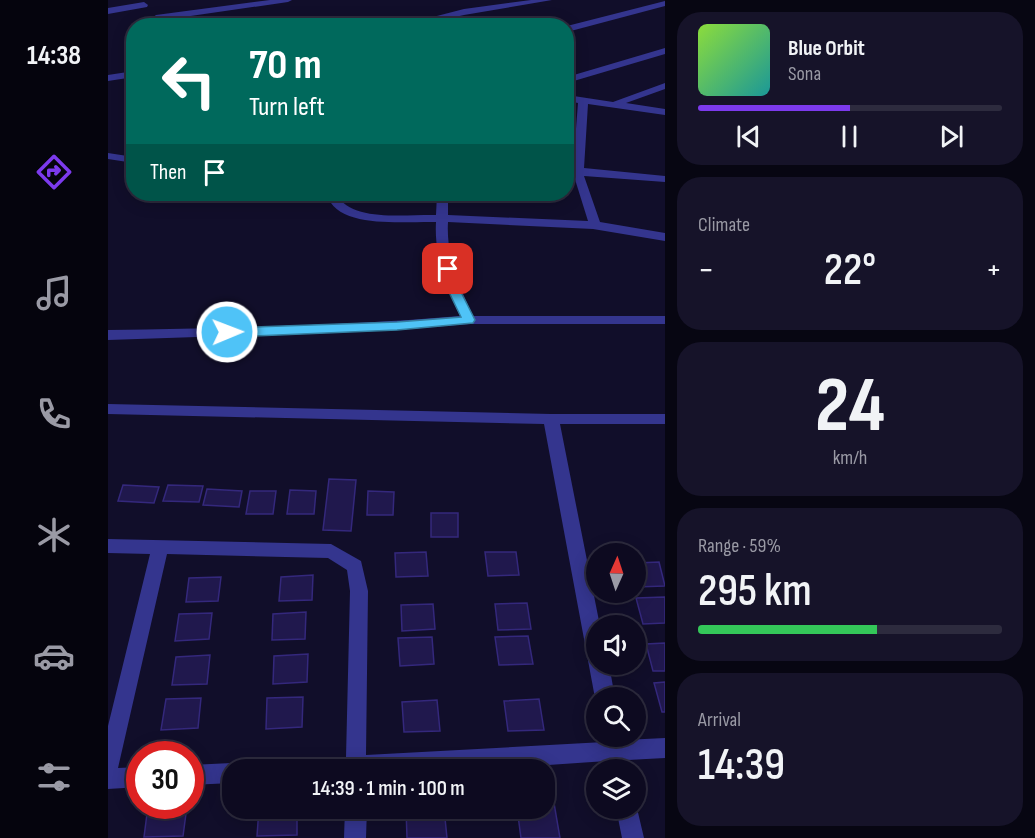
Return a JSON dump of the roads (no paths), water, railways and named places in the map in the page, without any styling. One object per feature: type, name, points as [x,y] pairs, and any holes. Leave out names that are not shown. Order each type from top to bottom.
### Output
[{"type":"street","points":[[108,10],[142,3],[156,18],[288,0]]},
{"type":"street","points":[[437,18],[548,0]]},
{"type":"street","points":[[574,27],[664,3]]},
{"type":"street","points":[[574,78],[664,51]]},
{"type":"street","points":[[108,78],[126,75]]},
{"type":"street","points":[[612,105],[664,86]]},
{"type":"street","points":[[574,99],[664,112]]},
{"type":"street","points":[[574,157],[583,101]]},
{"type":"street","points":[[108,156],[126,159]]},
{"type":"street","points":[[574,170],[664,178]]},
{"type":"street","points":[[574,175],[595,225]]},
{"type":"street","points":[[334,201],[346,212],[364,217],[595,225],[645,237],[664,237]]},
{"type":"street","points":[[442,201],[441,237],[452,286],[469,320]]},
{"type":"street","points":[[108,334],[296,330],[469,320],[664,320]]},
{"type":"street","points":[[108,409],[551,419],[664,419]]},
{"type":"street","points":[[551,419],[589,615]]},
{"type":"street","points":[[108,546],[331,551],[354,566],[359,591],[356,759]]},
{"type":"street","points":[[108,768],[160,547]]},
{"type":"street","points":[[502,759],[664,748]]},
{"type":"street","points":[[204,774],[222,773]]},
{"type":"street","points":[[108,779],[126,778]]},
{"type":"street","points":[[355,838],[356,819]]},
{"type":"street","points":[[629,819],[633,838]]}]
